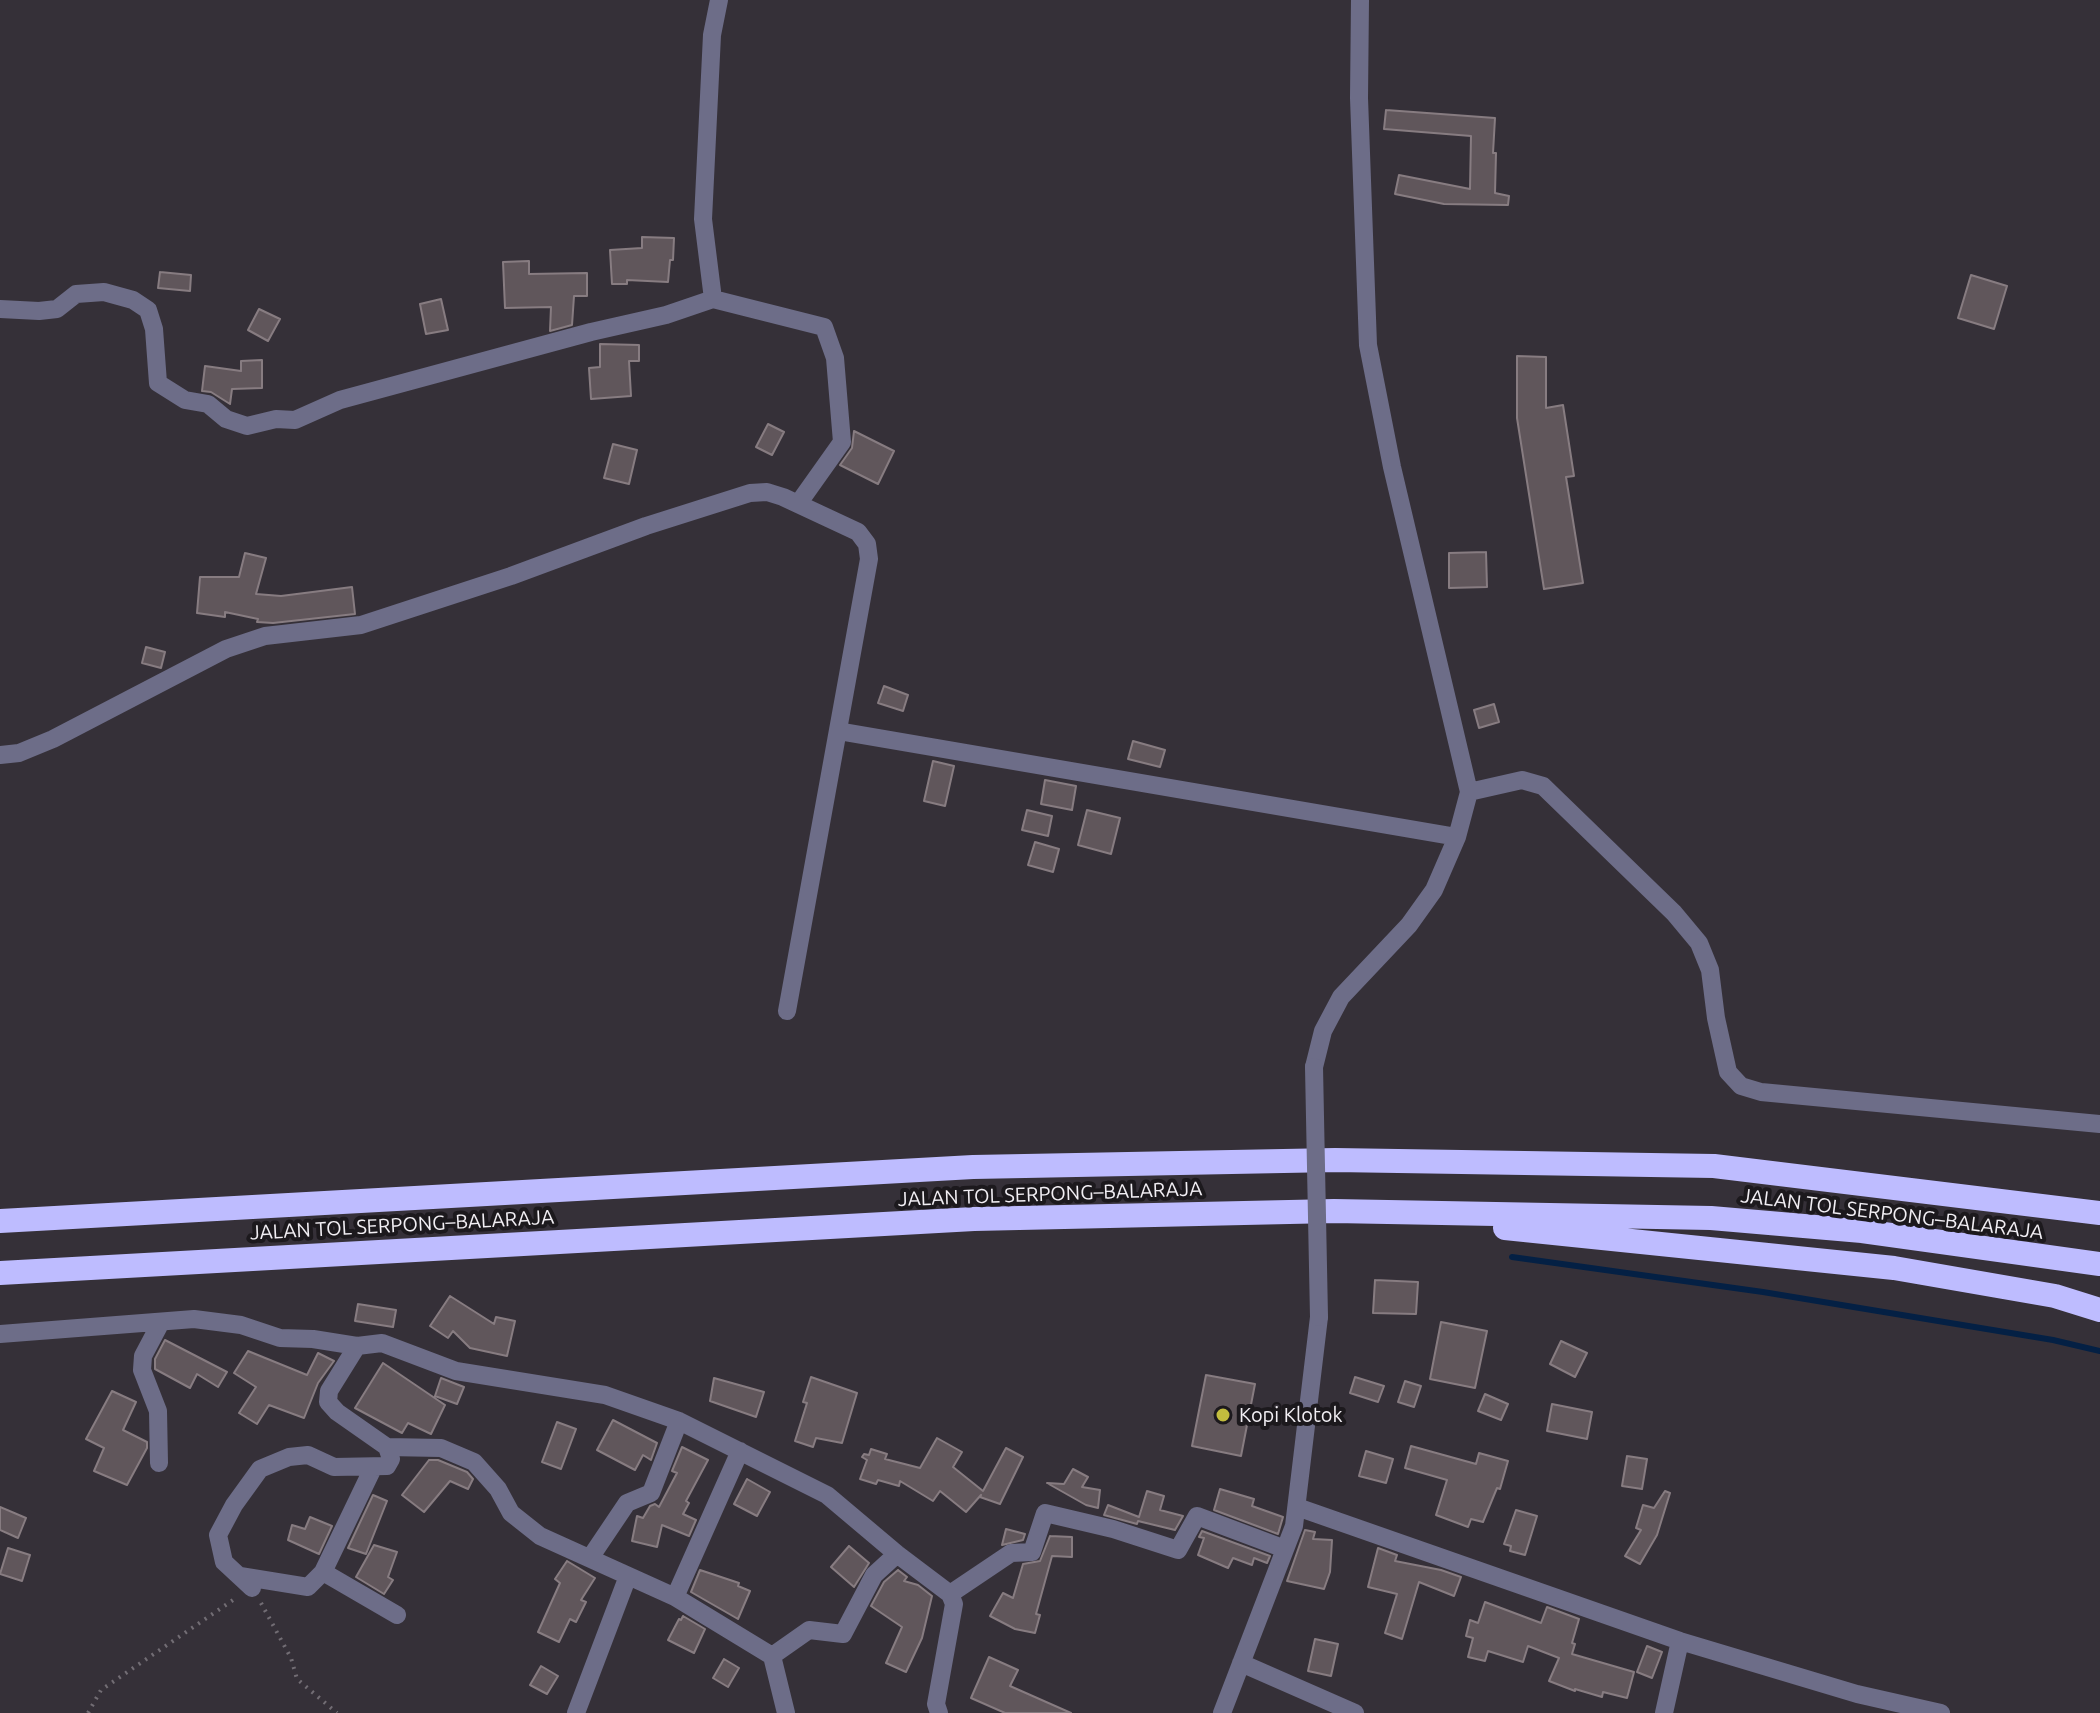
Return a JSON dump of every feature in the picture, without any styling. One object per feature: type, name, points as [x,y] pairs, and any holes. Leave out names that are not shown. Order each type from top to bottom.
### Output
[{"type":"highway","name":"JALAN TOL SERPONG–BALARAJA","points":[[0,1221],[973,1167],[1335,1160],[1714,1166],[2100,1213]]},
{"type":"highway","name":"JALAN TOL SERPONG–BALARAJA","points":[[0,1273],[974,1219],[1334,1211],[1711,1218],[1862,1231],[2100,1264]]},
{"type":"highway","points":[[1334,1211],[1894,1268],[2055,1296],[2100,1310]]},
{"type":"street","points":[[713,299],[703,219],[712,35],[719,0]]},
{"type":"street","points":[[1222,1713],[1294,1526],[1297,1507],[1319,1317],[1314,1067],[1323,1031],[1341,997],[1409,925],[1434,890],[1457,837],[1469,792],[1392,467],[1368,345],[1359,98],[1360,0]]},
{"type":"street","points":[[0,309],[57,309],[76,294],[104,292],[133,300],[148,310],[154,329],[158,383],[185,400],[208,404],[226,419],[247,426],[276,419],[295,420],[340,400],[591,332],[666,315],[713,299],[824,327],[835,358],[842,442],[798,504]]},
{"type":"street","points":[[0,755],[19,753],[53,739],[226,649],[265,636],[361,625],[401,614],[646,526],[750,493],[767,492],[858,532],[867,544],[869,559],[787,1011]]},
{"type":"street","points":[[838,731],[1457,837]]},
{"type":"street","points":[[1469,792],[1522,780],[1543,786],[1674,913],[1699,943],[1710,970],[1716,1018],[1728,1072],[1741,1086],[1761,1092],[2100,1124]]},
{"type":"street","points":[[0,1334],[194,1319],[241,1325],[280,1338],[313,1339],[357,1346],[382,1343],[456,1371],[605,1395],[679,1421],[827,1495],[950,1594],[954,1604],[936,1704],[939,1713]]},
{"type":"street","points":[[159,1463],[158,1411],[142,1370],[143,1356],[161,1322]]},
{"type":"street","points":[[357,1346],[329,1391],[328,1402],[337,1412],[387,1447],[441,1448],[474,1462],[498,1489],[516,1519],[540,1536],[675,1597],[772,1656],[786,1713]]},
{"type":"street","points":[[590,1558],[627,1503],[651,1493],[679,1421]]},
{"type":"street","points":[[373,1468],[323,1572],[308,1587],[246,1582],[224,1562],[218,1535],[234,1505],[260,1469],[289,1457],[308,1455],[334,1467],[387,1466],[391,1459],[387,1447]]},
{"type":"street","points":[[675,1597],[740,1451]]},
{"type":"street","points":[[1297,1507],[1680,1641],[1857,1694],[1941,1713]]},
{"type":"street","points":[[950,1594],[1011,1553],[1032,1552],[1045,1513],[1113,1529],[1178,1550],[1197,1516],[1285,1549]]},
{"type":"street","points":[[772,1656],[809,1630],[843,1634],[874,1575],[897,1554]]},
{"type":"street","points":[[323,1572],[397,1615]]},
{"type":"street","points":[[576,1713],[628,1576]]},
{"type":"street","points":[[1664,1713],[1680,1641]]},
{"type":"street","points":[[1241,1663],[1355,1713]]},
{"type":"path","points":[[88,1713],[101,1690],[246,1582],[276,1626],[297,1679],[337,1713]]},
{"type":"building","points":[[1386,110],[1495,118],[1495,193],[1509,196],[1508,205],[1444,204],[1395,194],[1399,175],[1470,189],[1471,136],[1384,129]]},
{"type":"building","points":[[642,237],[674,238],[668,282],[627,280],[627,284],[612,284],[610,250],[642,248]]},
{"type":"building","points":[[529,261],[529,274],[587,273],[587,296],[574,296],[572,325],[550,331],[551,307],[505,308],[503,262]]},
{"type":"building","points":[[160,272],[191,275],[190,291],[158,288]]},
{"type":"building","points":[[1971,275],[2007,286],[1994,329],[1958,318]]},
{"type":"building","points":[[441,299],[448,330],[426,334],[420,304]]},
{"type":"building","points":[[259,309],[280,319],[268,341],[248,330]]},
{"type":"building","points":[[600,344],[639,345],[639,361],[629,361],[631,396],[591,399],[589,368],[600,367]]},
{"type":"building","points":[[1517,356],[1546,357],[1546,408],[1563,405],[1574,476],[1566,477],[1583,583],[1544,589],[1517,418]]},
{"type":"building","points":[[262,360],[262,388],[232,389],[230,404],[211,392],[202,391],[205,366],[241,371],[241,361]]},
{"type":"building","points":[[768,424],[784,432],[772,455],[756,447]]},
{"type":"building","points":[[854,431],[894,451],[878,484],[840,465],[852,448]]},
{"type":"building","points":[[613,444],[637,450],[629,484],[604,478]]},
{"type":"building","points":[[1486,552],[1487,587],[1449,588],[1449,553]]},
{"type":"building","points":[[245,553],[266,558],[256,594],[281,596],[352,587],[355,614],[273,623],[257,622],[258,619],[225,612],[225,617],[197,613],[200,577],[239,577]]},
{"type":"building","points":[[146,647],[165,652],[161,668],[142,663]]},
{"type":"building","points":[[884,686],[908,695],[903,711],[878,703]]},
{"type":"building","points":[[1494,704],[1499,722],[1479,728],[1474,710]]},
{"type":"building","points":[[1133,741],[1165,750],[1160,767],[1128,759]]},
{"type":"building","points":[[933,761],[954,766],[945,806],[924,801]]},
{"type":"building","points":[[1045,780],[1076,786],[1072,810],[1041,804]]},
{"type":"building","points":[[1027,810],[1052,816],[1048,836],[1022,830]]},
{"type":"building","points":[[1087,810],[1120,818],[1111,854],[1078,845]]},
{"type":"building","points":[[1035,842],[1059,849],[1053,872],[1028,865]]},
{"type":"building","points":[[1375,1280],[1418,1282],[1416,1314],[1373,1313]]},
{"type":"building","points":[[450,1296],[494,1324],[496,1317],[515,1321],[507,1356],[470,1348],[453,1331],[448,1338],[430,1326]]},
{"type":"building","points":[[358,1304],[396,1310],[393,1327],[355,1321]]},
{"type":"building","points":[[1441,1322],[1487,1331],[1475,1388],[1430,1379]]},
{"type":"building","points":[[165,1340],[227,1372],[218,1387],[197,1374],[190,1388],[155,1369],[155,1359]]},
{"type":"building","points":[[1561,1341],[1587,1353],[1575,1377],[1550,1364]]},
{"type":"building","points":[[248,1351],[307,1375],[318,1353],[334,1361],[318,1383],[304,1418],[269,1405],[257,1424],[239,1413],[256,1387],[234,1373]]},
{"type":"building","points":[[383,1363],[445,1405],[431,1434],[408,1423],[402,1433],[355,1408]]},
{"type":"building","name":"Kopi Klotok","points":[[1206,1375],[1255,1384],[1241,1456],[1192,1446]]},
{"type":"building","points":[[811,1377],[857,1393],[842,1443],[816,1438],[813,1447],[795,1441],[807,1403],[803,1402]]},
{"type":"building","points":[[1355,1377],[1384,1386],[1378,1402],[1350,1393]]},
{"type":"building","points":[[441,1378],[464,1387],[457,1404],[435,1396]]},
{"type":"building","points":[[714,1378],[764,1392],[756,1417],[710,1401]]},
{"type":"building","points":[[1405,1381],[1421,1386],[1414,1407],[1398,1402]]},
{"type":"building","points":[[112,1391],[136,1402],[123,1430],[147,1442],[147,1448],[127,1485],[94,1471],[104,1448],[86,1439]]},
{"type":"building","points":[[1485,1394],[1508,1404],[1501,1420],[1478,1411]]},
{"type":"building","points":[[1552,1404],[1592,1412],[1587,1439],[1547,1431]]},
{"type":"building","points":[[613,1420],[657,1443],[651,1460],[643,1455],[635,1470],[597,1450]]},
{"type":"building","points":[[557,1422],[576,1429],[561,1469],[542,1462]]},
{"type":"building","points":[[937,1438],[962,1452],[953,1467],[983,1491],[1006,1448],[1023,1457],[1000,1504],[981,1495],[966,1512],[940,1491],[933,1501],[900,1481],[899,1486],[860,1479],[867,1460],[862,1457],[869,1455],[871,1449],[887,1454],[885,1459],[920,1468]]},
{"type":"building","points":[[1411,1446],[1476,1464],[1479,1453],[1508,1461],[1500,1489],[1497,1488],[1483,1522],[1471,1519],[1468,1527],[1436,1515],[1447,1480],[1405,1468]]},
{"type":"building","points":[[682,1447],[708,1460],[686,1501],[689,1503],[683,1514],[696,1520],[689,1536],[662,1525],[657,1547],[632,1541],[637,1516],[643,1518],[650,1506],[655,1504],[659,1507],[677,1473],[672,1471]]},
{"type":"building","points":[[1366,1451],[1393,1459],[1386,1483],[1359,1476]]},
{"type":"building","points":[[1627,1456],[1647,1459],[1642,1489],[1622,1486]]},
{"type":"building","points":[[429,1460],[438,1460],[467,1472],[473,1479],[468,1489],[450,1481],[424,1512],[402,1495]]},
{"type":"building","points":[[1073,1469],[1088,1477],[1082,1487],[1100,1490],[1098,1508],[1086,1505],[1047,1483],[1064,1484]]},
{"type":"building","points":[[747,1479],[770,1492],[757,1516],[734,1504]]},
{"type":"building","points":[[1220,1489],[1254,1499],[1252,1506],[1283,1517],[1278,1534],[1214,1510]]},
{"type":"building","points":[[1147,1491],[1164,1496],[1160,1510],[1183,1516],[1175,1530],[1104,1515],[1108,1505],[1139,1517]]},
{"type":"building","points":[[1665,1491],[1670,1493],[1657,1535],[1640,1564],[1625,1556],[1641,1530],[1636,1528],[1643,1505],[1654,1508]]},
{"type":"building","points":[[373,1495],[387,1501],[366,1554],[348,1548]]},
{"type":"building","points":[[0,1507],[26,1518],[18,1538],[0,1530]]},
{"type":"building","points":[[1516,1510],[1537,1516],[1525,1555],[1510,1551],[1511,1546],[1504,1544]]},
{"type":"building","points":[[310,1517],[332,1526],[319,1554],[288,1540],[292,1525],[305,1529]]},
{"type":"building","points":[[1006,1529],[1025,1534],[1023,1540],[1002,1545]]},
{"type":"building","points":[[1305,1530],[1315,1532],[1313,1539],[1332,1540],[1330,1572],[1324,1589],[1287,1581]]},
{"type":"building","points":[[1202,1531],[1270,1556],[1267,1563],[1254,1558],[1252,1565],[1233,1558],[1228,1568],[1198,1555],[1204,1538],[1199,1537]]},
{"type":"building","points":[[1050,1536],[1072,1537],[1072,1557],[1052,1556],[1036,1614],[1040,1615],[1035,1633],[1015,1629],[990,1616],[1003,1593],[1013,1598],[1023,1564],[1040,1561]]},
{"type":"building","points":[[374,1545],[397,1552],[388,1577],[393,1580],[384,1594],[356,1577]]},
{"type":"building","points":[[849,1546],[869,1563],[854,1587],[831,1567]]},
{"type":"building","points":[[8,1548],[30,1555],[22,1581],[0,1574]]},
{"type":"building","points":[[1378,1548],[1397,1555],[1395,1561],[1461,1577],[1454,1596],[1419,1582],[1402,1639],[1385,1633],[1397,1594],[1368,1587]]},
{"type":"building","points":[[567,1561],[595,1578],[581,1600],[586,1602],[576,1622],[570,1619],[559,1642],[538,1632],[560,1583],[555,1579]]},
{"type":"building","points":[[700,1570],[739,1583],[738,1586],[750,1591],[738,1619],[691,1592]]},
{"type":"building","points":[[898,1570],[907,1577],[904,1581],[918,1585],[932,1596],[922,1638],[906,1672],[886,1663],[902,1627],[871,1606],[884,1582]]},
{"type":"building","points":[[1485,1602],[1541,1623],[1547,1607],[1579,1619],[1572,1654],[1634,1672],[1627,1698],[1603,1692],[1602,1697],[1549,1681],[1559,1658],[1528,1646],[1523,1662],[1488,1651],[1485,1661],[1468,1657],[1473,1638],[1466,1636],[1470,1620],[1478,1623]]},
{"type":"building","points":[[683,1616],[705,1629],[694,1653],[668,1640]]},
{"type":"building","points":[[1315,1639],[1338,1644],[1331,1676],[1308,1671]]},
{"type":"building","points":[[1647,1646],[1662,1652],[1652,1678],[1637,1672]]},
{"type":"building","points":[[989,1657],[1018,1670],[1010,1686],[1071,1713],[1005,1713],[971,1698]]},
{"type":"building","points":[[724,1659],[739,1668],[728,1687],[713,1678]]},
{"type":"building","points":[[541,1666],[558,1676],[547,1694],[530,1685]]},
{"type":"waterway","points":[[1512,1257],[1763,1292],[2053,1340],[2100,1351]]},
{"type":"place","name":"Kopi Klotok","points":[[1223,1415]]}]
